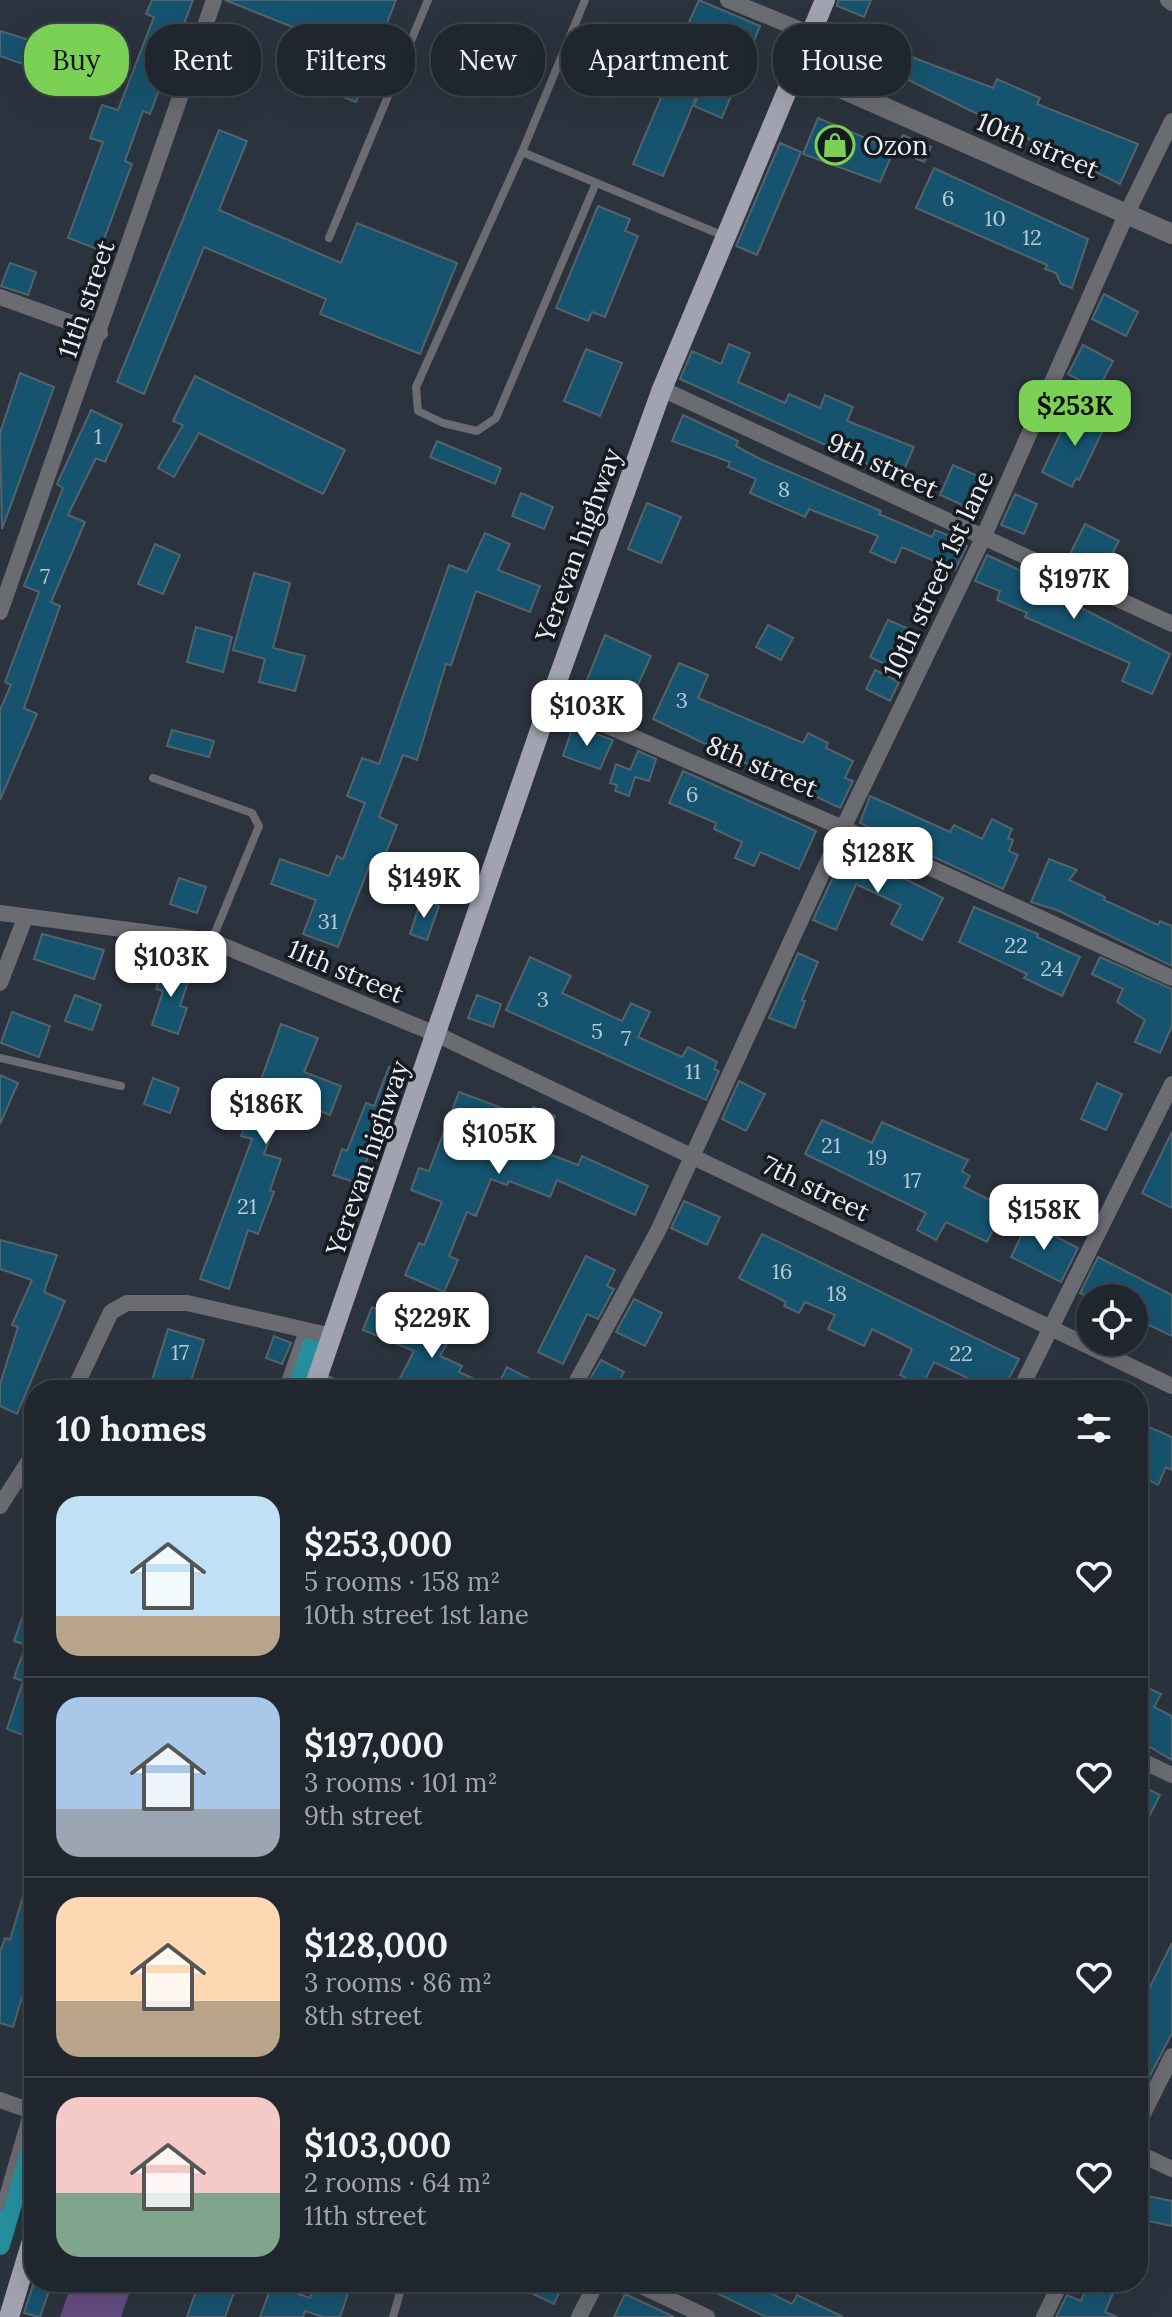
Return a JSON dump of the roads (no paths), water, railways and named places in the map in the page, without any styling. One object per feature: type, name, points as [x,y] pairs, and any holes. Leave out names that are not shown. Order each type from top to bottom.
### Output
[{"type":"main road","name":"Yerevan highway","points":[[815,24],[825,0]]},
{"type":"main road","name":"Yerevan highway","points":[[316,1380],[438,1035],[550,701],[662,389],[783,96]]},
{"type":"main road","points":[[9,2317],[24,2267]]},
{"type":"street","name":"11th street","points":[[0,612],[214,0]]},
{"type":"street","points":[[728,0],[787,24]]},
{"type":"street","name":"10th street","points":[[859,96],[1172,234]]},
{"type":"street","name":"10th street 1st lane","points":[[577,1380],[658,1231],[691,1154],[755,1026],[843,828],[983,538],[1127,213],[1172,121]]},
{"type":"street","points":[[0,297],[100,333]]},
{"type":"street","name":"9th street","points":[[662,389],[1172,624]]},
{"type":"street","name":"8th street","points":[[550,701],[843,828],[1172,978]]},
{"type":"street","name":"11th street","points":[[0,913],[212,941],[438,1035]]},
{"type":"street","points":[[0,983],[25,918]]},
{"type":"street","name":"7th street","points":[[438,1035],[1172,1386]]},
{"type":"street","points":[[1025,1380],[1172,1084]]},
{"type":"street","points":[[79,1380],[111,1312],[127,1303],[187,1303],[332,1336]]},
{"type":"street","points":[[0,1506],[24,1469]]},
{"type":"street","points":[[1148,1764],[1172,1775]]},
{"type":"street","points":[[1148,2104],[1172,2056]]},
{"type":"street","points":[[0,2100],[24,2106]]},
{"type":"street","points":[[1148,2158],[1172,2169]]},
{"type":"street","points":[[579,2317],[592,2292]]},
{"type":"street","points":[[654,2292],[707,2317]]},
{"type":"street","points":[[1044,2317],[1056,2292]]},
{"type":"lane","points":[[329,238],[428,0]]},
{"type":"lane","points":[[585,0],[522,152],[416,387],[418,411],[443,423],[477,431],[496,418],[596,183]]},
{"type":"lane","points":[[522,152],[725,237]]},
{"type":"lane","points":[[153,778],[252,813],[259,826],[212,941]]},
{"type":"lane","points":[[0,1058],[121,1086]]},
{"type":"lane","points":[[286,1380],[303,1330]]},
{"type":"lane","points":[[0,2207],[24,2133]]},
{"type":"lane","points":[[393,2317],[400,2292]]},
{"type":"waterway","points":[[299,1380],[312,1341]]},
{"type":"waterway","points":[[0,2245],[24,2163]]},
{"type":"place","name":"Ozon","points":[[835,145]]}]
